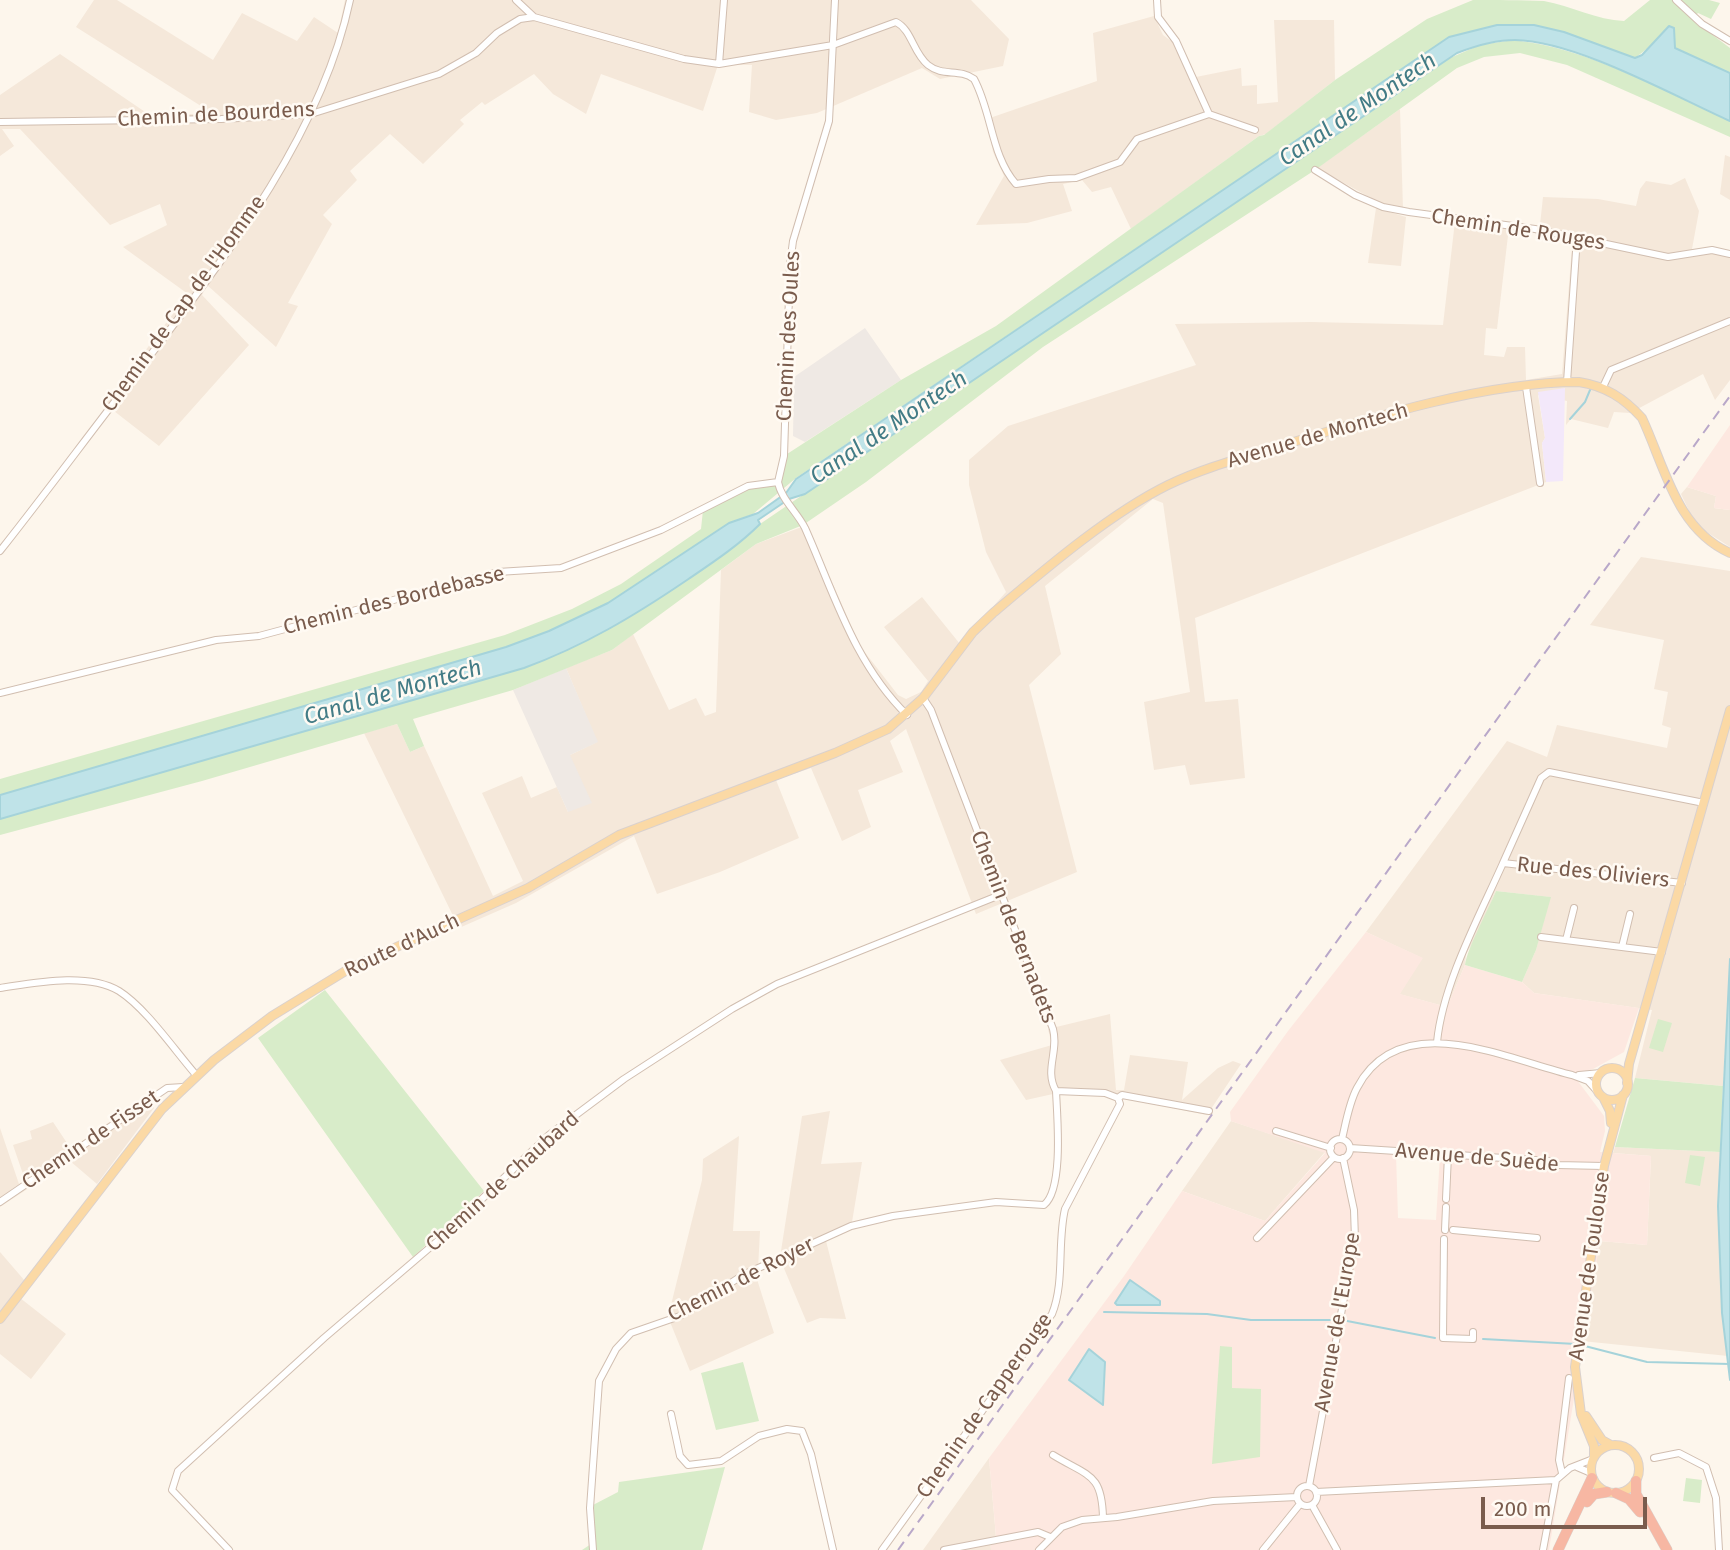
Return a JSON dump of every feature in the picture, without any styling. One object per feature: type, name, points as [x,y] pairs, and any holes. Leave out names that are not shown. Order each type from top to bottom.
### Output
[{"type":"highway","points":[[1558,1550],[1592,1475]]},
{"type":"highway","points":[[1636,1481],[1636,1494],[1667,1550]]},
{"type":"highway","points":[[1564,1550],[1587,1501],[1594,1494],[1612,1492],[1635,1505],[1662,1550]]},
{"type":"main road","name":"Avenue de Montech","points":[[907,715],[973,632],[993,613],[1130,508],[1167,485],[1210,468],[1356,422],[1427,404],[1567,382],[1603,387],[1630,405],[1642,418],[1691,525],[1712,543],[1730,553]]},
{"type":"main road","points":[[1634,1048],[1626,1059],[1606,1071],[1596,1084],[1601,1095],[1616,1100],[1623,1095],[1730,710]]},
{"type":"main road","name":"Route d'Auch","points":[[0,1319],[162,1109],[183,1087],[272,1016],[352,967],[528,888],[632,828],[844,749],[888,729],[907,715]]},
{"type":"main road","points":[[1606,1071],[1623,1074],[1627,1083]]},
{"type":"main road","name":"Avenue de Toulouse","points":[[1601,1095],[1610,1111],[1612,1129]]},
{"type":"main road","name":"Avenue de Toulouse","points":[[1593,1457],[1594,1446],[1584,1423],[1575,1367],[1604,1166],[1623,1095]]},
{"type":"main road","name":"Avenue de Toulouse","points":[[1580,1403],[1598,1435],[1611,1445]]},
{"type":"main road","points":[[1611,1445],[1624,1447],[1635,1455],[1639,1466],[1636,1481],[1625,1491],[1612,1492],[1592,1475],[1593,1457],[1611,1445]]},
{"type":"street","name":"Chemin de Cap de l'Homme","points":[[0,551],[223,257],[311,114],[341,42],[349,0]]},
{"type":"street","points":[[719,64],[724,0]]},
{"type":"street","name":"Chemin des Oules","points":[[835,0],[832,97],[826,134],[792,252],[784,456],[778,482],[780,491],[803,525],[853,644],[890,698],[907,715]]},
{"type":"street","points":[[1157,0],[1158,17],[1176,41],[1209,114]]},
{"type":"street","points":[[1676,0],[1702,24],[1730,41]]},
{"type":"street","points":[[520,2],[534,17],[684,58],[719,64],[833,46],[896,22],[903,26],[918,55],[928,65],[941,73],[960,72],[974,79],[992,124],[998,153],[1007,174],[1016,184],[1076,178],[1120,162],[1137,139],[1209,114],[1255,131]]},
{"type":"street","name":"Chemin de Bourdens","points":[[0,122],[221,119],[311,114],[439,74],[476,53],[497,33],[520,19],[534,17]]},
{"type":"street","name":"Chemin de Rouges","points":[[1315,170],[1355,195],[1383,207],[1577,237],[1668,257],[1698,250],[1730,254]]},
{"type":"street","points":[[1567,382],[1577,237]]},
{"type":"street","points":[[1603,387],[1611,370],[1730,321]]},
{"type":"street","points":[[1526,387],[1540,483]]},
{"type":"street","name":"Chemin des Bordebasse","points":[[0,693],[216,640],[260,636],[498,572],[561,568],[661,530],[748,486],[778,482]]},
{"type":"street","name":"Chemin de Bernadets","points":[[923,698],[931,710],[1053,1029],[1055,1042],[1049,1073],[1056,1091]]},
{"type":"street","name":"Rue des Oliviers","points":[[1437,1042],[1441,1011],[1461,957],[1541,778],[1549,772],[1704,803]]},
{"type":"street","name":"Rue des Oliviers","points":[[1503,863],[1682,883]]},
{"type":"street","name":"Chemin de Chaubard","points":[[229,1550],[172,1490],[178,1471],[324,1338],[441,1238],[549,1135],[624,1079],[732,1009],[777,984],[1000,895]]},
{"type":"street","points":[[1566,940],[1574,908]]},
{"type":"street","points":[[1622,947],[1630,914]]},
{"type":"street","points":[[1541,937],[1662,952]]},
{"type":"street","points":[[0,988],[77,982],[101,984],[120,992],[197,1076]]},
{"type":"street","points":[[1342,1139],[1355,1093],[1372,1068],[1406,1046],[1437,1042],[1572,1075],[1588,1081],[1601,1095]]},
{"type":"street","points":[[1572,1075],[1606,1071]]},
{"type":"street","name":"Chemin de Fisset","points":[[0,1202],[167,1088],[183,1087]]},
{"type":"street","points":[[1056,1091],[1105,1093],[1118,1098],[1122,1095],[1209,1111]]},
{"type":"street","name":"Chemin de Royer","points":[[593,1550],[590,1508],[599,1381],[625,1338],[639,1328],[680,1316],[743,1275],[851,1226],[893,1216],[996,1202],[1044,1205],[1049,1201],[1053,1185],[1059,1137],[1056,1091]]},
{"type":"street","name":"Chemin de Capperouge","points":[[882,1550],[1052,1314],[1057,1299],[1060,1228],[1065,1209],[1120,1104],[1118,1098]]},
{"type":"street","points":[[1276,1131],[1331,1147]]},
{"type":"street","points":[[1331,1147],[1336,1140],[1342,1139]]},
{"type":"street","points":[[1334,1157],[1343,1158],[1350,1148],[1342,1139]]},
{"type":"street","points":[[1331,1147],[1334,1157]]},
{"type":"street","name":"Avenue de Suède","points":[[1350,1148],[1550,1161],[1557,1165],[1604,1166]]},
{"type":"street","points":[[1446,1199],[1448,1155]]},
{"type":"street","points":[[1257,1238],[1334,1157]]},
{"type":"street","name":"Avenue de l'Europe","points":[[1309,1486],[1356,1225],[1343,1158]]},
{"type":"street","points":[[1446,1207],[1449,1230],[1537,1238]]},
{"type":"street","points":[[1444,1239],[1443,1338],[1473,1339],[1473,1332]]},
{"type":"street","name":"Avenue de Toulouse","points":[[1562,1472],[1559,1460],[1569,1378]]},
{"type":"street","points":[[671,1414],[680,1456],[688,1465],[721,1461],[759,1436],[787,1429],[802,1431],[811,1454],[833,1550]]},
{"type":"street","points":[[1654,1458],[1679,1453],[1706,1467],[1716,1498],[1718,1550]]},
{"type":"street","points":[[1053,1455],[1097,1482],[1103,1492],[1104,1518]]},
{"type":"street","points":[[1543,1550],[1556,1480],[1562,1472],[1593,1457]]},
{"type":"street","points":[[1575,1467],[1592,1475]]},
{"type":"street","points":[[1263,1550],[1299,1500],[1300,1489],[1309,1486],[1317,1492],[1556,1480]]},
{"type":"street","points":[[1312,1505],[1316,1501],[1317,1492]]},
{"type":"street","points":[[1039,1550],[1051,1537],[1074,1522],[1213,1501],[1299,1500],[1312,1505],[1337,1550]]},
{"type":"street","points":[[944,1550],[1038,1532],[1051,1537]]},
{"type":"shaded area","points":[[94,0],[117,0],[213,60],[242,13],[297,41],[314,17],[338,33],[345,0],[971,0],[1009,39],[1003,66],[940,79],[922,68],[817,113],[776,120],[749,112],[752,65],[718,65],[703,111],[601,74],[586,114],[553,94],[534,74],[485,105],[482,102],[460,120],[464,124],[423,164],[390,134],[350,171],[357,180],[323,215],[332,224],[288,303],[298,306],[276,347],[207,285],[202,295],[249,345],[159,446],[105,404],[188,294],[123,247],[167,225],[160,204],[110,225],[20,129],[2,129],[14,146],[0,156],[0,95],[60,54],[151,116],[212,113],[76,27]]},
{"type":"shaded area","points":[[1154,16],[1163,35],[1174,43],[1191,78],[1241,68],[1242,86],[1257,85],[1257,104],[1278,102],[1274,20],[1334,20],[1335,80],[1266,134],[1259,136],[1131,229],[1111,187],[1092,192],[1082,180],[1063,184],[1072,211],[1027,223],[976,225],[1004,176],[993,152],[987,119],[1097,81],[1093,33]]},
{"type":"shaded area","points":[[1400,109],[1403,209],[1380,203],[1317,168]]},
{"type":"shaded area","points":[[1725,155],[1730,157],[1730,200],[1720,194]]},
{"type":"shaded area","points":[[1685,178],[1699,211],[1692,249],[1730,251],[1730,380],[1715,400],[1703,374],[1630,413],[1614,412],[1608,428],[1571,419],[1566,425],[1567,401],[1538,395],[1545,438],[1542,443],[1546,482],[1195,618],[1205,702],[1238,699],[1245,778],[1190,785],[1185,765],[1154,770],[1144,702],[1190,692],[1163,503],[1153,499],[1045,586],[1061,654],[1029,685],[1077,872],[976,914],[906,729],[890,741],[903,772],[858,790],[871,827],[842,841],[811,768],[776,780],[799,838],[720,872],[657,894],[634,836],[516,903],[459,928],[364,733],[397,724],[410,752],[424,746],[493,896],[523,881],[482,793],[522,776],[531,798],[557,787],[568,812],[570,755],[597,742],[566,668],[612,650],[633,634],[669,710],[696,698],[705,716],[716,712],[721,570],[756,544],[807,525],[860,646],[898,695],[906,699],[921,692],[928,681],[884,627],[922,597],[960,644],[1006,592],[986,552],[969,485],[969,460],[1008,426],[1196,365],[1175,324],[1311,322],[1443,325],[1455,221],[1509,227],[1497,329],[1486,328],[1484,355],[1504,357],[1507,347],[1525,347],[1526,380],[1562,374],[1572,247],[1566,238],[1539,234],[1543,197],[1598,199],[1636,206],[1640,189],[1646,181],[1671,185]]},
{"type":"shaded area","points":[[1376,208],[1406,217],[1401,266],[1368,263]]},
{"type":"shaded area","points":[[865,328],[901,380],[805,442],[793,436],[794,377]]},
{"type":"shaded area","points":[[1565,388],[1563,481],[1546,482],[1542,443],[1545,438],[1538,392]]},
{"type":"shaded area","points":[[1730,425],[1730,510],[1714,508],[1716,496],[1687,487]]},
{"type":"shaded area","points":[[1687,487],[1716,496],[1714,508],[1730,510],[1730,547],[1702,529],[1690,513],[1681,494]]},
{"type":"shaded area","points":[[1641,557],[1730,571],[1730,959],[1723,1086],[1635,1078],[1652,1010],[1534,993],[1522,982],[1536,950],[1550,897],[1496,891],[1477,936],[1466,954],[1465,965],[1447,1007],[1399,994],[1422,958],[1366,932],[1507,741],[1547,757],[1557,725],[1667,748],[1671,728],[1662,725],[1668,692],[1654,689],[1664,640],[1590,625]]},
{"type":"shaded area","points":[[566,668],[598,742],[570,755],[592,803],[568,812],[513,690]]},
{"type":"shaded area","points":[[1366,932],[1423,958],[1400,994],[1447,1007],[1465,965],[1522,982],[1534,993],[1639,1008],[1624,1052],[1593,1069],[1578,1073],[1577,1080],[1604,1116],[1605,1131],[1600,1152],[1651,1156],[1647,1245],[1600,1241],[1549,1550],[991,1550],[990,1538],[996,1536],[989,1458],[1124,1276],[1182,1191],[1265,1221],[1325,1153],[1231,1121],[1230,1112],[1288,1031]],"holes":[[[1396,1154],[1440,1156],[1436,1220],[1398,1218]]]},
{"type":"shaded area","points":[[1110,1014],[1116,1090],[1124,1090],[1130,1055],[1188,1062],[1182,1100],[1218,1068],[1233,1061],[1241,1064],[1207,1115],[1112,1096],[1053,1094],[1026,1100],[1000,1060],[1052,1045],[1048,1029]]},
{"type":"shaded area","points":[[149,1094],[154,1108],[97,1184],[70,1161],[0,1207],[0,1128],[19,1184],[25,1180],[13,1145],[32,1139],[30,1131],[53,1122],[71,1149]]},
{"type":"shaded area","points":[[830,1111],[821,1164],[862,1162],[852,1222],[854,1228],[826,1241],[846,1319],[820,1318],[807,1323],[780,1259],[802,1116]]},
{"type":"shaded area","points":[[1231,1121],[1325,1152],[1265,1221],[1182,1191]]},
{"type":"shaded area","points":[[739,1136],[733,1231],[760,1231],[758,1269],[755,1273],[774,1333],[690,1371],[668,1317],[702,1180],[703,1159]]},
{"type":"shaded area","points":[[1615,1147],[1720,1152],[1718,1207],[1728,1356],[1582,1341],[1600,1241],[1647,1245],[1651,1156],[1613,1153]]},
{"type":"shaded area","points":[[0,1252],[25,1281],[15,1294],[66,1334],[31,1379],[0,1354]]},
{"type":"shaded area","points":[[989,1458],[996,1537],[990,1538],[991,1550],[923,1550]]},
{"type":"green space","points":[[1473,0],[1544,1],[1624,21],[1650,0],[1709,0],[1720,3],[1711,19],[1698,13],[1694,17],[1698,24],[1730,48],[1730,73],[1675,48],[1674,28],[1635,58],[1534,25],[1497,25],[1449,37],[796,478],[753,514],[729,523],[608,603],[549,631],[506,647],[0,795],[0,779],[505,635],[572,609],[621,584],[701,529],[703,510],[748,486],[778,482],[784,456],[901,380],[996,326],[1264,135],[1335,80],[1427,19]]},
{"type":"green space","points":[[1513,40],[1570,52],[1624,72],[1730,121],[1730,137],[1567,65],[1520,53],[1484,57],[1457,68],[1315,170],[1043,347],[866,482],[803,525],[756,544],[612,650],[513,690],[413,719],[424,746],[410,752],[397,724],[202,781],[0,835],[0,819],[524,668],[588,640],[648,606],[696,574],[734,547],[760,524],[1436,64],[1480,45]]},
{"type":"green space","points":[[1496,891],[1551,897],[1536,950],[1522,982],[1465,965]]},
{"type":"green space","points":[[325,990],[484,1191],[413,1257],[258,1038]]},
{"type":"green space","points":[[1658,1019],[1672,1023],[1663,1052],[1649,1048]]},
{"type":"green space","points":[[1635,1078],[1723,1086],[1720,1152],[1615,1147]]},
{"type":"green space","points":[[1690,1155],[1705,1157],[1700,1186],[1685,1183]]},
{"type":"green space","points":[[1220,1346],[1232,1347],[1232,1388],[1261,1389],[1260,1457],[1212,1464]]},
{"type":"green space","points":[[743,1362],[759,1421],[716,1430],[701,1373]]},
{"type":"green space","points":[[725,1467],[702,1550],[582,1550],[594,1542],[593,1505],[618,1492],[619,1482]]},
{"type":"green space","points":[[1686,1478],[1702,1480],[1700,1503],[1683,1501]]},
{"type":"water","name":"Canal de Montech","points":[[1497,25],[1534,25],[1564,32],[1635,58],[1642,55],[1669,26],[1674,28],[1675,48],[1730,73],[1730,121],[1624,71],[1566,49],[1515,40],[1500,41],[1457,53],[805,494],[789,499],[758,520],[760,524],[743,540],[687,580],[588,640],[524,668],[0,819],[0,795],[506,647],[549,631],[608,603],[729,523],[758,513],[786,493],[796,479],[1449,37]]},
{"type":"water","points":[[1730,959],[1730,1380],[1722,1313],[1718,1206]]},
{"type":"water","points":[[1130,1280],[1160,1301],[1160,1305],[1117,1305],[1115,1303]]},
{"type":"water","points":[[1089,1349],[1105,1362],[1103,1405],[1069,1380]]},
{"type":"waterway","points":[[1570,419],[1585,402],[1590,390]]},
{"type":"waterway","points":[[1104,1312],[1207,1314],[1251,1320],[1337,1320]]},
{"type":"waterway","points":[[1342,1320],[1435,1338]]},
{"type":"waterway","points":[[1483,1339],[1576,1344]]},
{"type":"waterway","points":[[1581,1345],[1647,1362],[1730,1364]]},
{"type":"railway","points":[[898,1550],[1730,396]]}]
